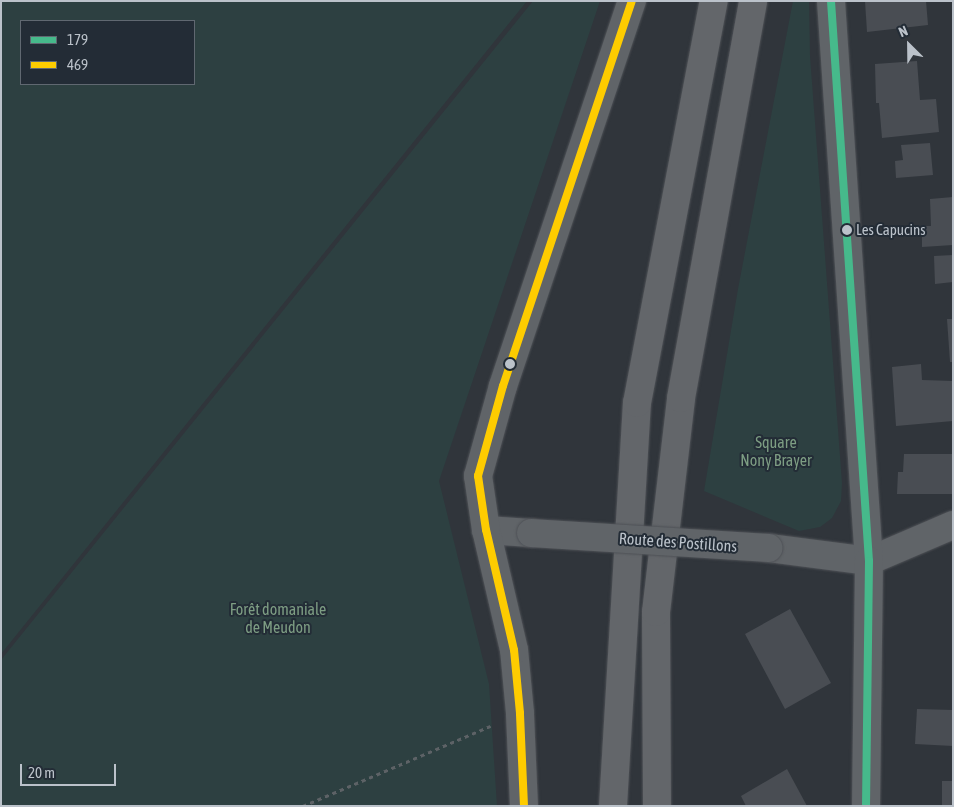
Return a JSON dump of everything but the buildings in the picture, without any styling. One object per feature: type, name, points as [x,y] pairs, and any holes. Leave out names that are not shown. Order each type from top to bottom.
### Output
[{"type":"highway","points":[[613,806],[637,403],[714,1]]},
{"type":"highway","points":[[657,806],[656,612],[680,408],[753,1]]},
{"type":"street","points":[[524,806],[520,713],[514,650],[486,530],[478,476],[502,386],[632,1]]},
{"type":"street","points":[[831,1],[869,561],[866,806]]},
{"type":"street","points":[[869,561],[953,525]]},
{"type":"street","name":"Route des Postillons","points":[[486,530],[769,548],[869,561]]},
{"type":"path","points":[[303,806],[520,713]]},
{"type":"green space","points":[[1,1],[527,1],[1,654]]},
{"type":"green space","name":"Forêt domaniale de Meudon","points":[[533,1],[600,1],[439,481],[489,684],[497,806],[1,806],[1,660]]},
{"type":"green space","name":"Square Nony Brayer","points":[[793,1],[809,1],[810,56],[842,483],[841,501],[832,518],[820,527],[799,531],[704,491],[738,289]]},
{"type":"transit line","name":"469","points":[[524,806],[520,713],[514,650],[486,530],[478,476],[503,386],[632,1]]},
{"type":"transit line","name":"179","points":[[831,1],[869,561],[866,806]]},
{"type":"place","name":"Les Capucins","points":[[847,230]]}]
